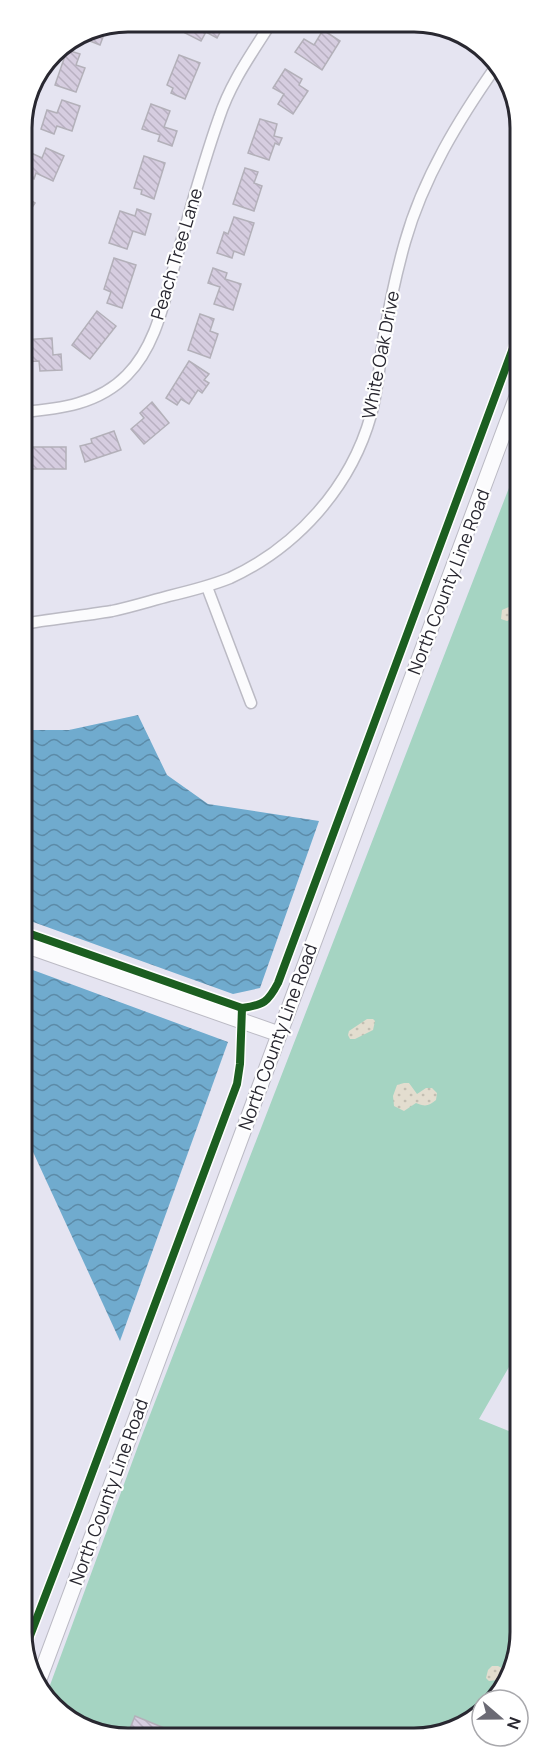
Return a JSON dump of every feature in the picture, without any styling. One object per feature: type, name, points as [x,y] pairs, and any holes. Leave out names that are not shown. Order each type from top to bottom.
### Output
[{"type":"street","name":"Peach Tree Lane","points":[[32,411],[64,408],[92,399],[126,377],[143,354],[159,316],[219,116],[238,75],[265,32]]},
{"type":"street","name":"White Oak Drive","points":[[32,622],[113,610],[207,587],[254,565],[275,552],[328,501],[353,461],[371,414],[390,302],[406,239],[420,199],[457,127],[493,71]]},
{"type":"street","name":"North County Line Road","points":[[41,1674],[510,415]]},
{"type":"street","points":[[207,587],[250,703]]},
{"type":"street","points":[[32,948],[279,1034]]},
{"type":"green space","points":[[510,485],[510,1365],[479,1419],[510,1432],[510,1639],[503,1669],[493,1688],[470,1688],[470,1711],[463,1716],[433,1727],[415,1728],[109,1727],[85,1719],[74,1712],[49,1688],[141,1438]]},
{"type":"sand","points":[[510,606],[510,619],[501,619],[502,610]]},
{"type":"sand","points":[[367,1019],[375,1021],[373,1030],[355,1039],[350,1039],[349,1031]]},
{"type":"sand","points":[[409,1083],[417,1094],[426,1088],[432,1088],[437,1093],[436,1100],[427,1105],[416,1103],[404,1111],[394,1106],[393,1096],[397,1085]]},
{"type":"sand","points":[[492,1666],[503,1669],[498,1681],[489,1681],[486,1678]]},
{"type":"water","points":[[138,715],[167,775],[208,804],[319,821],[260,988],[233,994],[32,922],[32,730],[69,730]]},
{"type":"water","points":[[32,970],[228,1042],[120,1341],[32,1150]]},
{"type":"building","points":[[186,32],[206,32],[201,41]]},
{"type":"building","points":[[206,32],[220,32],[217,38]]},
{"type":"building","points":[[322,32],[326,32],[340,41],[322,70],[295,52],[304,39],[314,45]]},
{"type":"building","points":[[104,35],[100,45],[91,40]]},
{"type":"building","points":[[70,51],[80,54],[76,65],[85,68],[76,92],[55,85],[66,54]]},
{"type":"building","points":[[179,55],[200,63],[185,99],[171,93],[173,88],[167,85]]},
{"type":"building","points":[[285,69],[302,79],[299,85],[308,91],[293,114],[278,104],[284,94],[273,88]]},
{"type":"building","points":[[62,100],[80,106],[72,131],[57,126],[54,134],[41,129],[47,110],[57,113]]},
{"type":"building","points":[[151,104],[170,111],[164,127],[177,131],[172,146],[158,141],[160,135],[142,129]]},
{"type":"building","points":[[260,119],[277,124],[274,136],[282,138],[279,145],[275,143],[269,160],[248,153]]},
{"type":"building","points":[[46,148],[64,156],[53,181],[36,173],[34,179],[32,178],[32,153],[42,158]]},
{"type":"building","points":[[144,156],[165,163],[154,199],[141,194],[142,190],[134,188]]},
{"type":"building","points":[[245,168],[258,172],[254,183],[262,186],[254,211],[233,204]]},
{"type":"building","points":[[137,209],[151,214],[145,235],[133,231],[127,249],[109,243],[120,211],[135,216]]},
{"type":"building","points":[[234,217],[254,223],[244,255],[234,251],[232,258],[217,253],[224,232],[228,234]]},
{"type":"building","points":[[114,258],[136,265],[122,308],[107,303],[111,292],[104,289]]},
{"type":"building","points":[[213,268],[227,273],[225,279],[241,284],[233,310],[214,304],[220,287],[208,283]]},
{"type":"building","points":[[97,311],[116,326],[90,359],[72,345]]},
{"type":"building","points":[[200,314],[214,319],[210,331],[218,334],[210,358],[188,350]]},
{"type":"building","points":[[52,338],[53,355],[61,354],[62,370],[40,371],[39,361],[32,361],[32,339]]},
{"type":"building","points":[[189,361],[209,374],[204,380],[209,383],[202,393],[198,390],[189,404],[181,399],[177,405],[166,398]]},
{"type":"building","points":[[152,402],[169,423],[144,444],[131,429],[144,418],[140,413]]},
{"type":"building","points":[[114,431],[121,450],[85,462],[80,446],[92,443],[91,439]]},
{"type":"building","points":[[32,447],[66,447],[66,469],[32,469]]},
{"type":"building","points":[[135,1716],[164,1728],[130,1728]]},
{"type":"cycle path","points":[[32,934],[242,1008],[256,1006],[268,998],[278,983],[510,356]]},
{"type":"cycle path","points":[[32,1631],[237,1084],[242,1008]]}]
